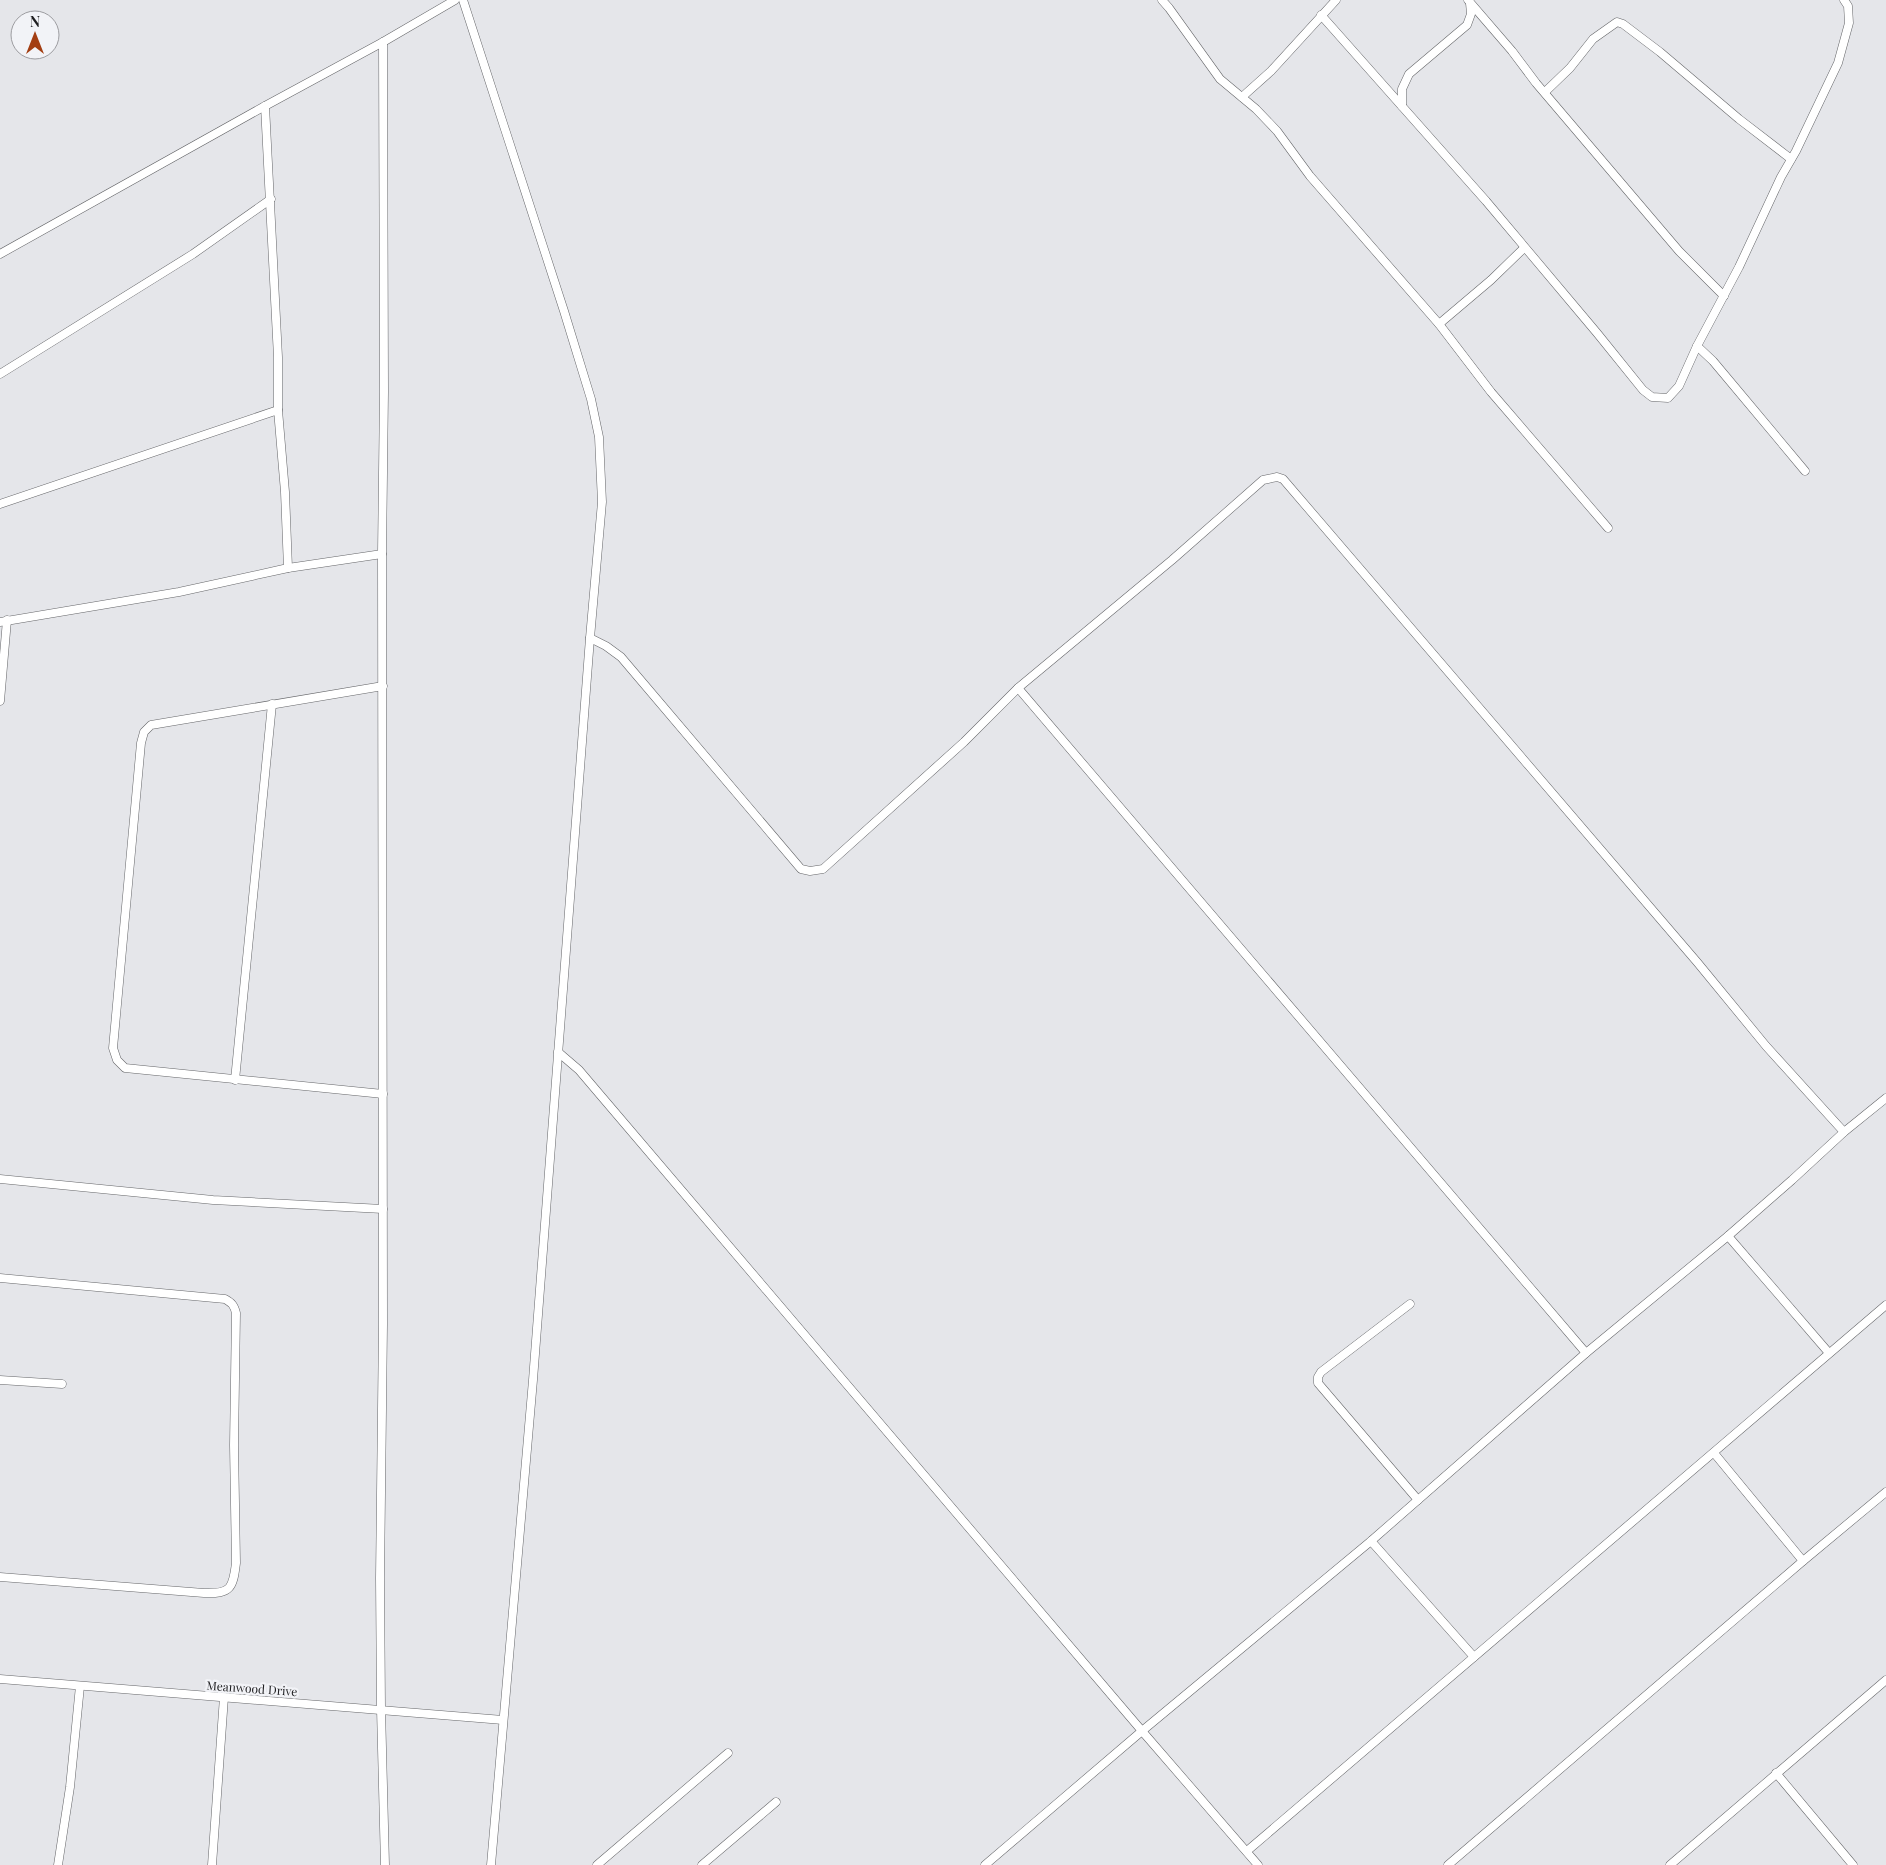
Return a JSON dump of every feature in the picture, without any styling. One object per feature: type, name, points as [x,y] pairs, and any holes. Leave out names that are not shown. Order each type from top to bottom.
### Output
[{"type":"street","points":[[0,254],[384,42],[455,0]]},
{"type":"street","points":[[463,0],[591,399],[599,437],[602,502],[533,1380],[491,1865]]},
{"type":"street","points":[[1162,0],[1220,79],[1242,97],[1277,131],[1310,176],[1439,324],[1491,392],[1608,528]]},
{"type":"street","points":[[1242,97],[1271,71],[1334,0]]},
{"type":"street","points":[[1321,15],[1486,201],[1643,390],[1652,397],[1668,398],[1679,386],[1697,346],[1740,267],[1780,177],[1791,159],[1838,63],[1849,23],[1848,6],[1844,0]]},
{"type":"street","points":[[1469,2],[1512,50],[1679,251],[1724,296]]},
{"type":"street","points":[[1402,106],[1402,89],[1409,74],[1467,25],[1471,14],[1469,2]]},
{"type":"street","points":[[1545,92],[1570,68],[1593,39],[1617,22],[1623,24],[1660,52],[1739,119],[1791,159]]},
{"type":"street","points":[[384,42],[382,554],[384,1094],[380,1709],[385,1865]]},
{"type":"street","points":[[265,106],[278,357],[278,410],[285,492],[288,568]]},
{"type":"street","points":[[0,374],[193,254],[270,199]]},
{"type":"street","points":[[1439,324],[1491,280],[1524,248]]},
{"type":"street","points":[[1697,346],[1713,361],[1805,471]]},
{"type":"street","points":[[0,504],[278,410]]},
{"type":"street","points":[[590,638],[606,646],[621,658],[801,869],[810,872],[823,869],[964,742],[1018,688],[1165,566],[1263,480],[1277,477],[1283,479],[1682,945],[1766,1046],[1844,1132]]},
{"type":"street","points":[[0,701],[3,621],[179,592],[288,568],[382,554]]},
{"type":"street","points":[[383,686],[151,725],[144,732],[141,742],[113,1048],[117,1060],[125,1068],[384,1094]]},
{"type":"street","points":[[1018,688],[1586,1353]]},
{"type":"street","points":[[235,1080],[272,704]]},
{"type":"street","points":[[558,1052],[579,1070],[1258,1865]]},
{"type":"street","points":[[985,1865],[1142,1731],[1371,1541],[1586,1353],[1728,1236],[1844,1132],[1886,1098]]},
{"type":"street","points":[[0,1179],[212,1200],[383,1209]]},
{"type":"street","points":[[1728,1236],[1829,1353]]},
{"type":"street","points":[[0,1278],[225,1300],[235,1306],[236,1313],[234,1445],[236,1562],[234,1579],[230,1588],[223,1592],[204,1593],[0,1577]]},
{"type":"street","points":[[1410,1304],[1321,1372],[1318,1377],[1318,1383],[1418,1500]]},
{"type":"street","points":[[1247,1851],[1886,1305]]},
{"type":"street","points":[[0,1380],[62,1384]]},
{"type":"street","points":[[1714,1453],[1803,1561]]},
{"type":"street","points":[[1448,1865],[1886,1492]]},
{"type":"street","points":[[1371,1541],[1474,1658]]},
{"type":"street","name":"Meanwood Drive","points":[[0,1679],[503,1720]]},
{"type":"street","points":[[1670,1865],[1886,1680]]},
{"type":"street","points":[[58,1865],[70,1787],[80,1686]]},
{"type":"street","points":[[212,1865],[224,1698]]},
{"type":"street","points":[[597,1865],[728,1753]]},
{"type":"street","points":[[1776,1773],[1853,1865]]},
{"type":"street","points":[[702,1865],[776,1802]]}]
